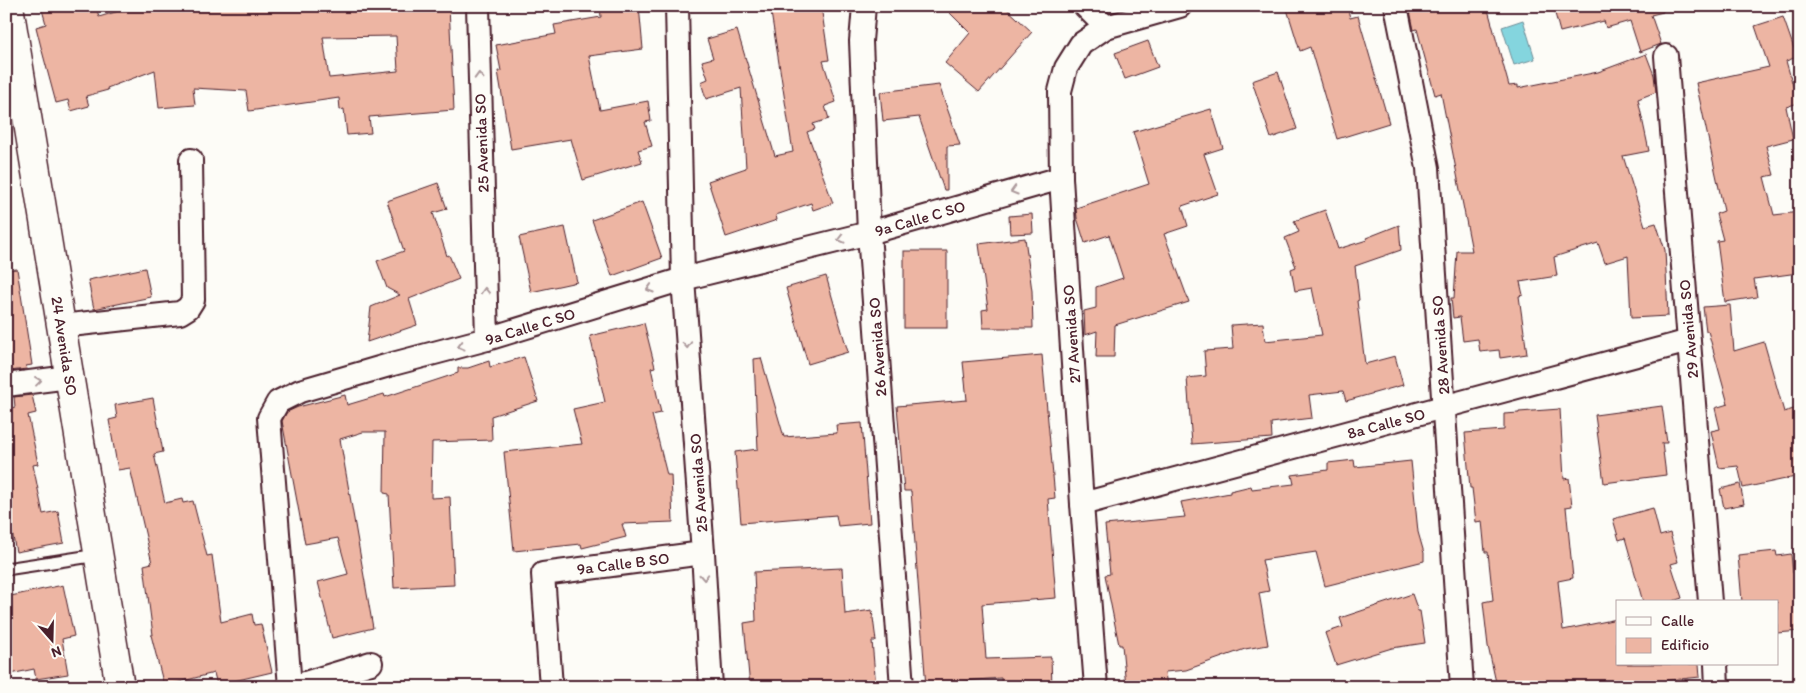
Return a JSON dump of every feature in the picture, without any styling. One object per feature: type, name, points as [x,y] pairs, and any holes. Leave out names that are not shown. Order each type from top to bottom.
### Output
[{"type":"street","name":"24 Avenida SO","points":[[9,6],[120,687]]},
{"type":"street","name":"25 Avenida SO","points":[[478,6],[487,339]]},
{"type":"street","name":"25 Avenida SO","points":[[677,6],[683,279],[711,687]]},
{"type":"street","name":"26 Avenida SO","points":[[864,6],[860,41],[869,232],[902,687]]},
{"type":"street","points":[[1085,6],[1106,27]]},
{"type":"street","name":"27 Avenida SO","points":[[1096,687],[1061,178],[1060,91],[1066,68],[1081,44],[1106,27],[1180,6]]},
{"type":"street","name":"28 Avenida SO","points":[[1396,6],[1428,168],[1462,687]]},
{"type":"street","name":"29 Avenida SO","points":[[1666,56],[1710,600]]},
{"type":"street","points":[[61,326],[180,313],[188,308],[193,300],[191,160]]},
{"type":"street","name":"9a Calle C SO","points":[[291,687],[269,418],[278,402],[300,391],[487,339],[683,279],[869,232],[1061,178]]},
{"type":"street","name":"8a Calle SO","points":[[1082,504],[1689,341]]},
{"type":"street","points":[[6,385],[70,377]]},
{"type":"street","name":"9a Calle B SO","points":[[551,687],[543,574],[703,553]]},
{"type":"street","points":[[291,687],[371,662]]},
{"type":"street","points":[[1716,666],[1717,687]]},
{"type":"lane","points":[[6,569],[98,555]]},
{"type":"water","points":[[1523,20],[1535,59],[1514,65],[1502,27]]},
{"type":"building","points":[[41,6],[96,6],[99,17],[135,6],[449,6],[454,110],[369,117],[371,133],[347,135],[344,109],[340,110],[339,98],[249,111],[246,91],[193,88],[195,105],[159,108],[155,70],[107,88],[108,90],[86,96],[89,106],[71,111],[68,100],[56,103],[36,27],[46,24]],"holes":[[[396,36],[398,71],[329,78],[323,37]]]},
{"type":"building","points":[[600,6],[639,6],[643,49],[589,56],[600,110],[648,101],[651,121],[645,122],[652,146],[638,150],[642,162],[583,180],[571,139],[511,149],[498,71],[501,71],[496,45],[556,34],[554,25],[601,17]]},
{"type":"building","points":[[770,6],[821,6],[829,60],[823,61],[836,102],[825,106],[829,119],[813,124],[815,129],[807,132],[833,203],[813,210],[811,203],[776,215],[777,220],[726,237],[708,181],[746,168],[741,88],[706,99],[701,82],[708,79],[702,61],[713,58],[707,39],[737,30],[775,156],[793,152]]},
{"type":"building","points":[[943,6],[1004,6],[1032,32],[979,92],[945,63],[970,33]]},
{"type":"building","points":[[1286,6],[1347,6],[1350,18],[1358,16],[1389,123],[1337,139],[1310,47],[1300,51]]},
{"type":"building","points":[[1409,6],[1487,6],[1509,86],[1518,85],[1518,88],[1598,72],[1646,54],[1654,75],[1656,92],[1638,99],[1649,151],[1623,156],[1645,226],[1656,223],[1665,250],[1668,316],[1631,318],[1628,256],[1605,263],[1598,243],[1554,257],[1557,276],[1520,282],[1523,295],[1519,296],[1527,354],[1500,358],[1499,350],[1480,352],[1478,339],[1463,341],[1460,317],[1453,318],[1451,298],[1454,298],[1457,251],[1472,251],[1441,93],[1435,95],[1417,29],[1414,30]]},
{"type":"building","points":[[1553,6],[1662,6],[1663,12],[1651,15],[1661,44],[1640,52],[1630,21],[1606,28],[1604,21],[1560,32]]},
{"type":"building","points":[[1783,17],[1797,57],[1786,61],[1798,103],[1786,107],[1793,139],[1766,146],[1774,175],[1764,177],[1774,215],[1800,212],[1800,242],[1794,243],[1798,273],[1754,279],[1757,297],[1725,302],[1717,241],[1723,240],[1716,214],[1724,211],[1696,83],[1769,67],[1755,26]]},
{"type":"building","points":[[1148,41],[1158,67],[1125,79],[1115,53]]},
{"type":"building","points":[[1278,72],[1297,129],[1271,138],[1252,81]]},
{"type":"building","points":[[939,85],[960,145],[947,146],[947,190],[944,190],[919,117],[883,121],[880,92]]},
{"type":"building","points":[[1211,109],[1223,148],[1204,154],[1218,194],[1182,206],[1188,226],[1164,234],[1189,302],[1115,325],[1114,357],[1096,357],[1097,331],[1085,335],[1084,311],[1096,308],[1096,287],[1123,278],[1109,235],[1085,243],[1077,218],[1076,208],[1149,184],[1133,132]]},
{"type":"building","points":[[438,183],[447,209],[433,213],[447,256],[449,255],[459,279],[409,299],[417,325],[367,342],[371,307],[400,295],[387,288],[377,261],[404,251],[387,201]]},
{"type":"building","points":[[642,202],[662,258],[612,276],[592,220]]},
{"type":"building","points":[[1325,210],[1338,249],[1367,240],[1366,238],[1399,225],[1401,250],[1355,266],[1359,300],[1357,301],[1365,364],[1395,356],[1403,385],[1346,401],[1343,391],[1309,395],[1312,418],[1271,423],[1272,438],[1192,444],[1187,378],[1206,376],[1204,351],[1233,349],[1231,325],[1263,323],[1265,341],[1322,335],[1312,288],[1295,291],[1291,269],[1296,267],[1285,238],[1299,232],[1294,221]]},
{"type":"building","points":[[1032,214],[1033,233],[1010,234],[1009,216]]},
{"type":"building","points":[[565,227],[577,282],[531,292],[519,237]]},
{"type":"building","points":[[1025,238],[1032,291],[1033,328],[983,328],[982,310],[988,309],[979,244]]},
{"type":"building","points":[[904,251],[947,251],[947,328],[904,328]]},
{"type":"building","points":[[145,268],[151,297],[94,309],[88,280]]},
{"type":"building","points":[[17,269],[32,365],[26,366],[27,369],[9,371],[8,368],[6,369],[6,270]]},
{"type":"building","points":[[826,276],[848,352],[808,364],[786,288]]},
{"type":"building","points":[[1730,305],[1734,351],[1764,342],[1784,412],[1800,407],[1800,476],[1743,488],[1738,466],[1719,468],[1711,431],[1720,429],[1715,408],[1728,404],[1708,331],[1706,331],[1703,307]]},
{"type":"building","points":[[644,323],[655,367],[651,368],[661,413],[652,415],[667,475],[671,475],[673,522],[622,524],[626,537],[582,548],[581,544],[514,551],[504,452],[582,444],[573,409],[605,402],[590,336]]},
{"type":"building","points":[[1042,355],[1055,498],[1048,499],[1056,598],[982,604],[986,659],[1051,657],[1052,687],[1001,687],[1001,678],[953,682],[954,687],[926,687],[911,491],[904,491],[897,406],[967,400],[963,362]]},
{"type":"building","points":[[524,357],[538,401],[491,416],[492,440],[432,442],[431,498],[450,497],[454,585],[394,588],[389,494],[384,493],[385,432],[363,432],[340,439],[373,628],[332,638],[318,582],[348,574],[338,538],[305,544],[282,421],[287,412],[298,407],[345,395],[347,405],[384,394],[385,397],[458,373],[458,368],[468,368],[489,361],[490,367]]},
{"type":"building","points":[[761,358],[784,437],[837,433],[836,425],[862,423],[870,523],[838,526],[836,515],[741,523],[735,452],[758,449],[754,359]]},
{"type":"building","points":[[32,395],[36,413],[28,415],[38,464],[33,465],[43,514],[58,511],[64,543],[16,552],[9,517],[6,517],[6,409],[15,407],[14,397]]},
{"type":"building","points":[[153,398],[163,452],[154,454],[165,503],[182,499],[183,503],[193,501],[207,556],[212,555],[221,622],[252,614],[254,625],[261,624],[272,672],[217,685],[214,673],[164,686],[151,635],[153,635],[144,565],[152,563],[130,468],[118,470],[109,420],[117,418],[115,405]]},
{"type":"building","points":[[1662,406],[1667,443],[1662,443],[1666,475],[1604,483],[1595,415]]},
{"type":"building","points":[[1560,409],[1564,479],[1569,478],[1572,506],[1566,507],[1573,578],[1558,581],[1563,630],[1616,619],[1616,666],[1699,666],[1700,677],[1653,682],[1654,687],[1497,687],[1488,646],[1483,602],[1493,600],[1488,552],[1485,552],[1482,521],[1476,522],[1472,488],[1470,488],[1465,433],[1504,430],[1504,414]]},
{"type":"building","points":[[1354,460],[1355,467],[1411,461],[1418,532],[1424,553],[1424,561],[1325,586],[1316,552],[1262,560],[1269,591],[1259,593],[1268,645],[1245,649],[1186,670],[1165,672],[1167,687],[1126,687],[1122,645],[1119,645],[1105,575],[1110,574],[1105,525],[1185,517],[1181,502],[1230,493],[1230,491],[1251,486],[1252,489],[1294,484],[1292,475],[1328,470],[1328,463]]},
{"type":"building","points":[[1740,484],[1744,504],[1724,508],[1720,489]]},
{"type":"building","points":[[1653,508],[1660,536],[1670,533],[1678,562],[1671,564],[1682,598],[1676,600],[1642,600],[1625,538],[1619,540],[1613,519]]},
{"type":"building","points":[[1776,551],[1777,556],[1791,554],[1793,573],[1800,572],[1800,631],[1778,633],[1778,600],[1742,600],[1738,555]]},
{"type":"building","points":[[842,568],[845,614],[872,610],[876,641],[872,641],[876,687],[750,687],[744,623],[756,621],[754,572]]},
{"type":"building","points":[[63,585],[74,636],[62,639],[68,674],[36,679],[34,669],[6,675],[6,597]]},
{"type":"building","points":[[1412,594],[1418,611],[1420,611],[1425,643],[1392,648],[1336,665],[1325,633],[1343,627],[1340,618]]}]
